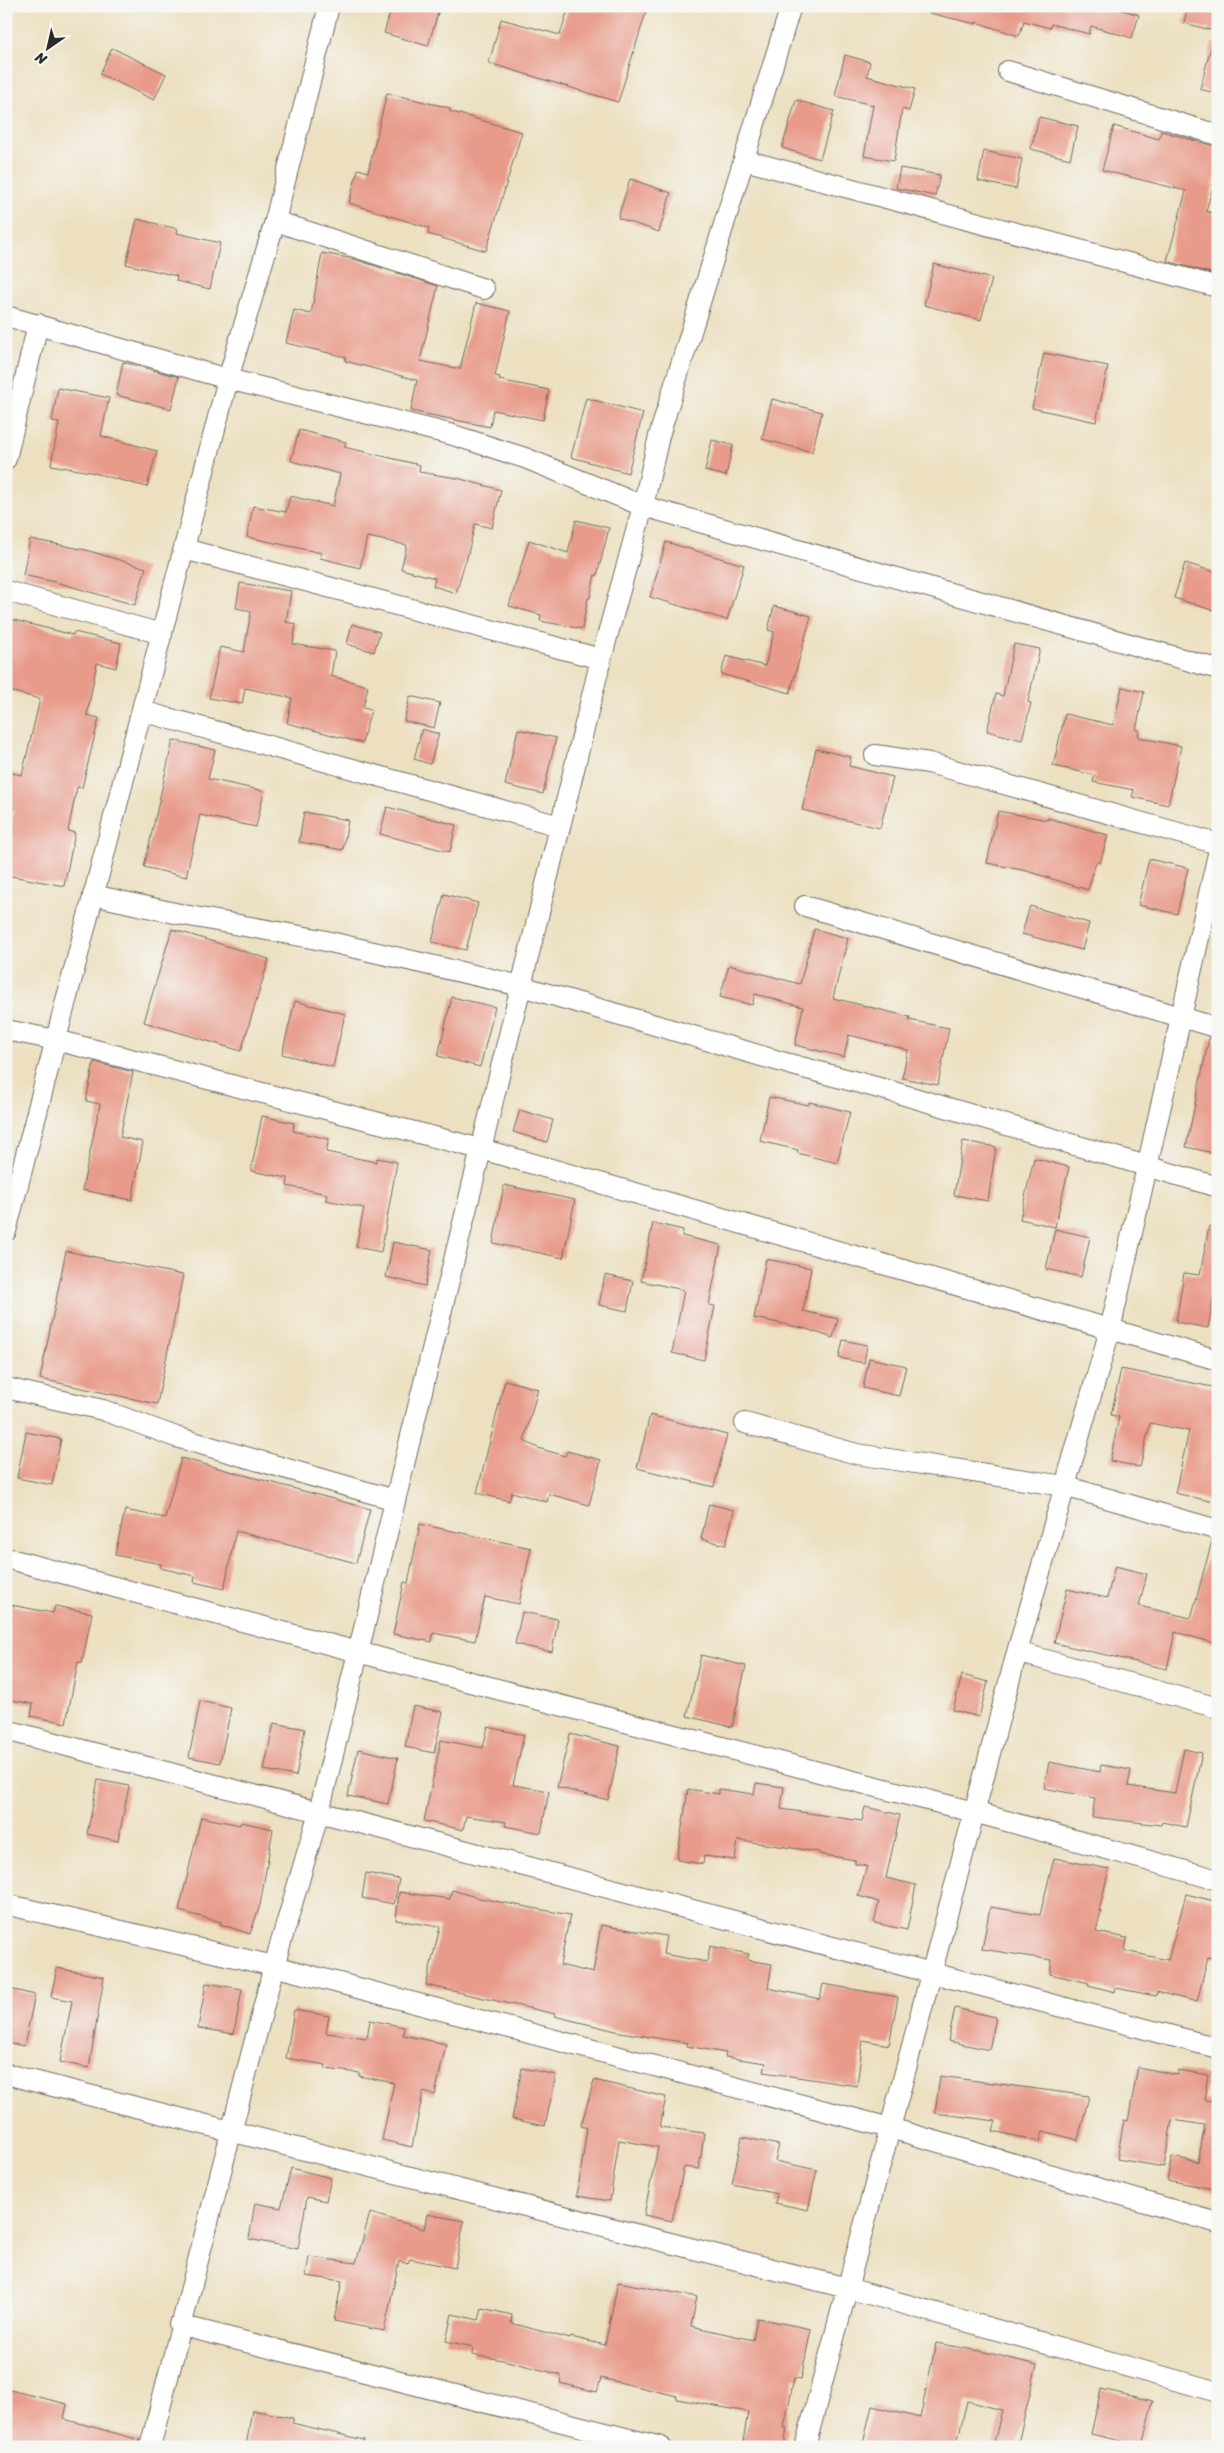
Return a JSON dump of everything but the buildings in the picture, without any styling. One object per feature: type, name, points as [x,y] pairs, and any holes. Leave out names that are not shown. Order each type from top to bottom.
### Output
[{"type":"street","points":[[6,1231],[228,379],[275,221],[330,6]]},
{"type":"street","points":[[150,2447],[230,2130],[274,1966],[319,1812],[601,659],[643,506],[659,436],[791,6]]},
{"type":"street","points":[[1008,71],[1218,135]]},
{"type":"street","points":[[744,160],[1218,287]]},
{"type":"street","points":[[275,221],[484,289]]},
{"type":"street","points":[[6,316],[228,379],[453,435],[525,458],[643,506],[1218,669]]},
{"type":"street","points":[[6,458],[38,324]]},
{"type":"street","points":[[184,549],[601,659]]},
{"type":"street","points":[[6,591],[162,634]]},
{"type":"street","points":[[142,711],[560,826]]},
{"type":"street","points":[[875,755],[929,763],[1218,844]]},
{"type":"street","points":[[805,2447],[1017,1652],[1110,1330],[1218,854]]},
{"type":"street","points":[[94,896],[184,916],[317,939],[521,986],[894,1092],[1218,1188]]},
{"type":"street","points":[[804,906],[1218,1028]]},
{"type":"street","points":[[6,1030],[56,1040],[481,1149],[1218,1360]]},
{"type":"street","points":[[6,1388],[103,1410],[176,1437],[395,1500]]},
{"type":"street","points":[[745,1423],[857,1454],[1064,1486],[1218,1530]]},
{"type":"street","points":[[6,1558],[358,1652],[974,1812],[1218,1880]]},
{"type":"street","points":[[1017,1652],[1218,1708]]},
{"type":"street","points":[[6,1730],[1218,2048]]},
{"type":"street","points":[[13,1906],[274,1966],[890,2128],[1218,2224]]},
{"type":"street","points":[[6,2074],[847,2288],[1218,2392]]},
{"type":"street","points":[[180,2326],[660,2447]]}]
